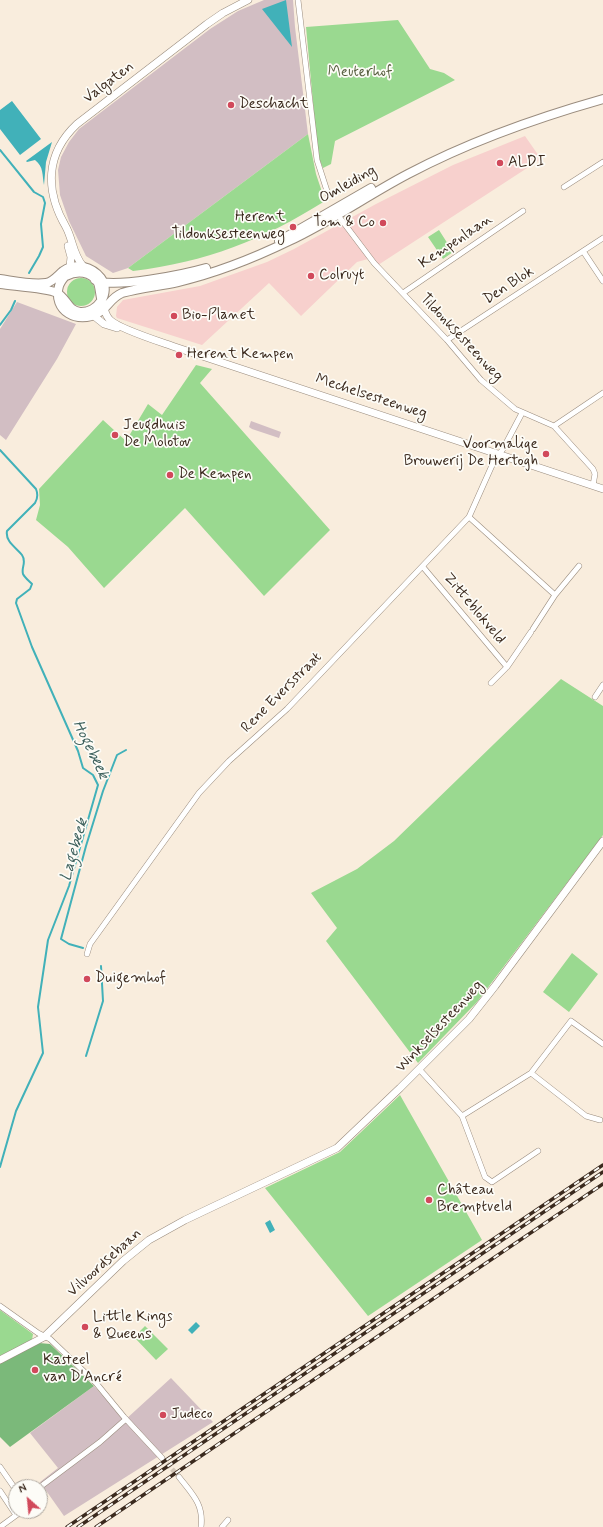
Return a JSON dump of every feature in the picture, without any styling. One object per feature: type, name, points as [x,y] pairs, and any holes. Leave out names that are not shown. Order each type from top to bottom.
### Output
[{"type":"main road","name":"Omleiding","points":[[103,304],[109,294],[118,290],[146,288],[179,282],[240,262],[290,241],[320,226],[335,212],[379,183],[468,140],[549,110],[603,94]]},
{"type":"main road","name":"Omleiding","points":[[99,279],[114,283],[148,280],[218,265],[251,253],[281,239],[459,149],[535,119],[603,99]]},
{"type":"main road","points":[[0,279],[48,283],[70,267],[83,266],[91,269],[105,290],[103,304],[94,316],[82,318],[73,316],[66,312],[55,298],[48,294],[0,286]]},
{"type":"main road","points":[[61,305],[58,293],[59,285],[66,276],[70,267]]},
{"type":"main road","points":[[66,276],[81,272],[99,279]]},
{"type":"main road","points":[[0,286],[49,290],[58,293],[70,307],[82,312],[103,304]]},
{"type":"street","name":"Valgaten","points":[[83,266],[76,255],[53,194],[51,170],[60,145],[70,130],[207,24],[222,13],[248,0]]},
{"type":"street","points":[[298,0],[316,160],[328,194]]},
{"type":"street","points":[[564,187],[603,162]]},
{"type":"street","name":"Kempenlaan","points":[[402,293],[523,211]]},
{"type":"street","name":"Tildonksesteenweg","points":[[335,212],[363,250],[447,340],[481,380],[515,409],[554,426],[593,469],[595,474],[592,485]]},
{"type":"street","name":"Valgaten","points":[[64,224],[64,235],[71,257],[70,267]]},
{"type":"street","name":"Den Blok","points":[[447,340],[603,238]]},
{"type":"street","points":[[583,251],[603,281]]},
{"type":"street","name":"Mechelsesteenweg","points":[[103,304],[109,320],[131,331]]},
{"type":"street","name":"Mechelsesteenweg","points":[[94,316],[104,324],[131,331],[175,347],[603,488]]},
{"type":"street","points":[[554,426],[603,393]]},
{"type":"street","name":"Rene Eversstraat","points":[[87,954],[90,944],[199,793],[212,778],[287,709],[469,517],[494,461],[522,413]]},
{"type":"street","points":[[469,517],[555,596]]},
{"type":"street","name":"Zitteblokveld","points":[[491,683],[507,667],[555,596],[579,566]]},
{"type":"street","name":"Zitteblokveld","points":[[423,567],[507,667]]},
{"type":"street","points":[[596,697],[603,685]]},
{"type":"street","name":"Winkselsesteenweg","points":[[257,1187],[337,1148],[469,1019],[603,841]]},
{"type":"street","points":[[462,1116],[531,1073],[571,1021],[603,1044]]},
{"type":"street","points":[[419,1069],[462,1116],[485,1177],[492,1182],[538,1151]]},
{"type":"street","points":[[531,1073],[586,1116],[600,1120]]},
{"type":"street","name":"Vilvoordsebaan","points":[[0,1360],[44,1337],[123,1261],[149,1240],[185,1220],[257,1187]]},
{"type":"street","points":[[0,1306],[22,1323],[44,1337],[50,1339],[96,1383],[126,1419],[162,1458]]},
{"type":"street","points":[[48,1481],[100,1442],[126,1419]]},
{"type":"street","points":[[0,1467],[8,1479]]},
{"type":"street","points":[[179,1477],[197,1500],[202,1518],[201,1527]]},
{"type":"street","points":[[0,1491],[8,1504]]},
{"type":"street","points":[[0,1527],[12,1519]]},
{"type":"street","points":[[222,1527],[228,1520]]},
{"type":"shaded area","points":[[264,0],[293,0],[308,134],[128,268],[113,273],[86,256],[69,221],[60,195],[58,170],[61,157],[69,142],[79,129],[210,29],[238,11]]},
{"type":"shaded area","points":[[525,136],[541,159],[375,267],[368,259],[357,262],[301,316],[269,283],[202,345],[117,318],[116,316],[117,307],[123,300],[200,286],[267,262],[453,165]]},
{"type":"shaded area","points":[[17,302],[76,324],[57,359],[6,440],[0,435],[0,329]]},
{"type":"shaded area","points":[[251,421],[281,432],[279,438],[252,429],[249,427]]},
{"type":"shaded area","points":[[171,1378],[213,1422],[64,1516],[48,1493],[48,1479],[44,1479],[58,1468],[30,1433],[94,1386],[125,1420]]},
{"type":"green space","name":"Meuterhof","points":[[398,20],[430,69],[444,73],[455,80],[335,141],[331,164],[323,168],[318,156],[306,27]]},
{"type":"green space","points":[[308,134],[316,174],[325,201],[279,227],[233,247],[185,262],[160,267],[133,271],[128,268]]},
{"type":"green space","points":[[439,230],[453,252],[443,259],[428,237]]},
{"type":"green space","points":[[81,278],[91,282],[95,292],[91,302],[81,306],[71,302],[67,292],[71,282]]},
{"type":"green space","points":[[196,365],[212,369],[200,383],[330,530],[264,596],[185,508],[104,588],[68,547],[36,520],[40,505],[39,489],[103,420],[126,441],[148,404],[162,415]]},
{"type":"green space","points":[[561,679],[603,706],[603,835],[477,1002],[418,1063],[326,941],[337,928],[311,893],[357,869],[394,841]]},
{"type":"green space","points":[[572,953],[598,974],[569,1012],[543,992]]},
{"type":"green space","points":[[400,1095],[482,1240],[368,1316],[265,1188],[340,1152]]},
{"type":"green space","points":[[0,1310],[33,1334],[32,1340],[0,1357]]},
{"type":"green space","points":[[145,1326],[168,1349],[156,1360],[134,1337]]},
{"type":"green space","points":[[39,1343],[50,1344],[94,1386],[10,1447],[0,1437],[0,1363]]},
{"type":"water","points":[[286,0],[292,47],[262,9]]},
{"type":"water","points":[[12,101],[41,139],[20,155],[0,129],[0,110]]},
{"type":"water","points":[[52,142],[46,162],[44,185],[40,165],[35,160],[26,161]]},
{"type":"water","points":[[270,1220],[275,1230],[270,1233],[265,1223]]},
{"type":"water","points":[[196,1322],[200,1326],[192,1334],[188,1330]]},
{"type":"waterway","points":[[0,150],[34,192],[43,197],[45,203],[41,224],[43,247],[29,273]]},
{"type":"waterway","points":[[0,325],[11,310],[15,301]]},
{"type":"waterway","name":"Hogebeek","points":[[0,450],[36,489],[37,494],[35,503],[7,531],[10,542],[22,555],[24,562],[23,574],[32,584],[30,589],[17,599],[16,603],[32,647],[78,751],[83,768],[93,775],[98,785],[69,886],[48,940],[38,1007],[43,1053],[16,1111],[0,1167]]},
{"type":"waterway","name":"Lagebeek","points":[[83,948],[69,944],[61,939],[86,846],[103,791],[117,755],[126,750]]},
{"type":"waterway","name":"Lagebeek","points":[[86,1056],[103,1001],[101,966]]},
{"type":"tunnel","points":[[162,1458],[179,1477]]},
{"type":"railway","points":[[67,1527],[603,1165]]},
{"type":"railway","points":[[78,1527],[603,1172]]},
{"type":"railway","points":[[96,1527],[603,1184]]},
{"type":"place","name":"Deschacht","points":[[231,105]]},
{"type":"place","name":"ALDI","points":[[500,163]]},
{"type":"place","name":"Tom & Co","points":[[383,223]]},
{"type":"place","name":"Herent Tildonksesteenweg","points":[[293,227]]},
{"type":"place","name":"Colruyt","points":[[311,276]]},
{"type":"place","name":"Bio-Planet","points":[[174,316]]},
{"type":"place","name":"Herent Kempen","points":[[179,355]]},
{"type":"place","name":"Jeugdhuis De Molotov","points":[[115,435]]},
{"type":"place","name":"Voormalige Brouwerij De Hertogh","points":[[546,454]]},
{"type":"place","name":"De Kempen","points":[[170,475]]},
{"type":"place","name":"Duigemhof","points":[[87,979]]},
{"type":"place","name":"Château Bremptveld","points":[[429,1200]]},
{"type":"place","name":"Little Kings & Queens","points":[[85,1327]]},
{"type":"place","name":"Kasteel van D'Ancré","points":[[35,1370]]},
{"type":"place","name":"Judeco","points":[[163,1415]]}]
